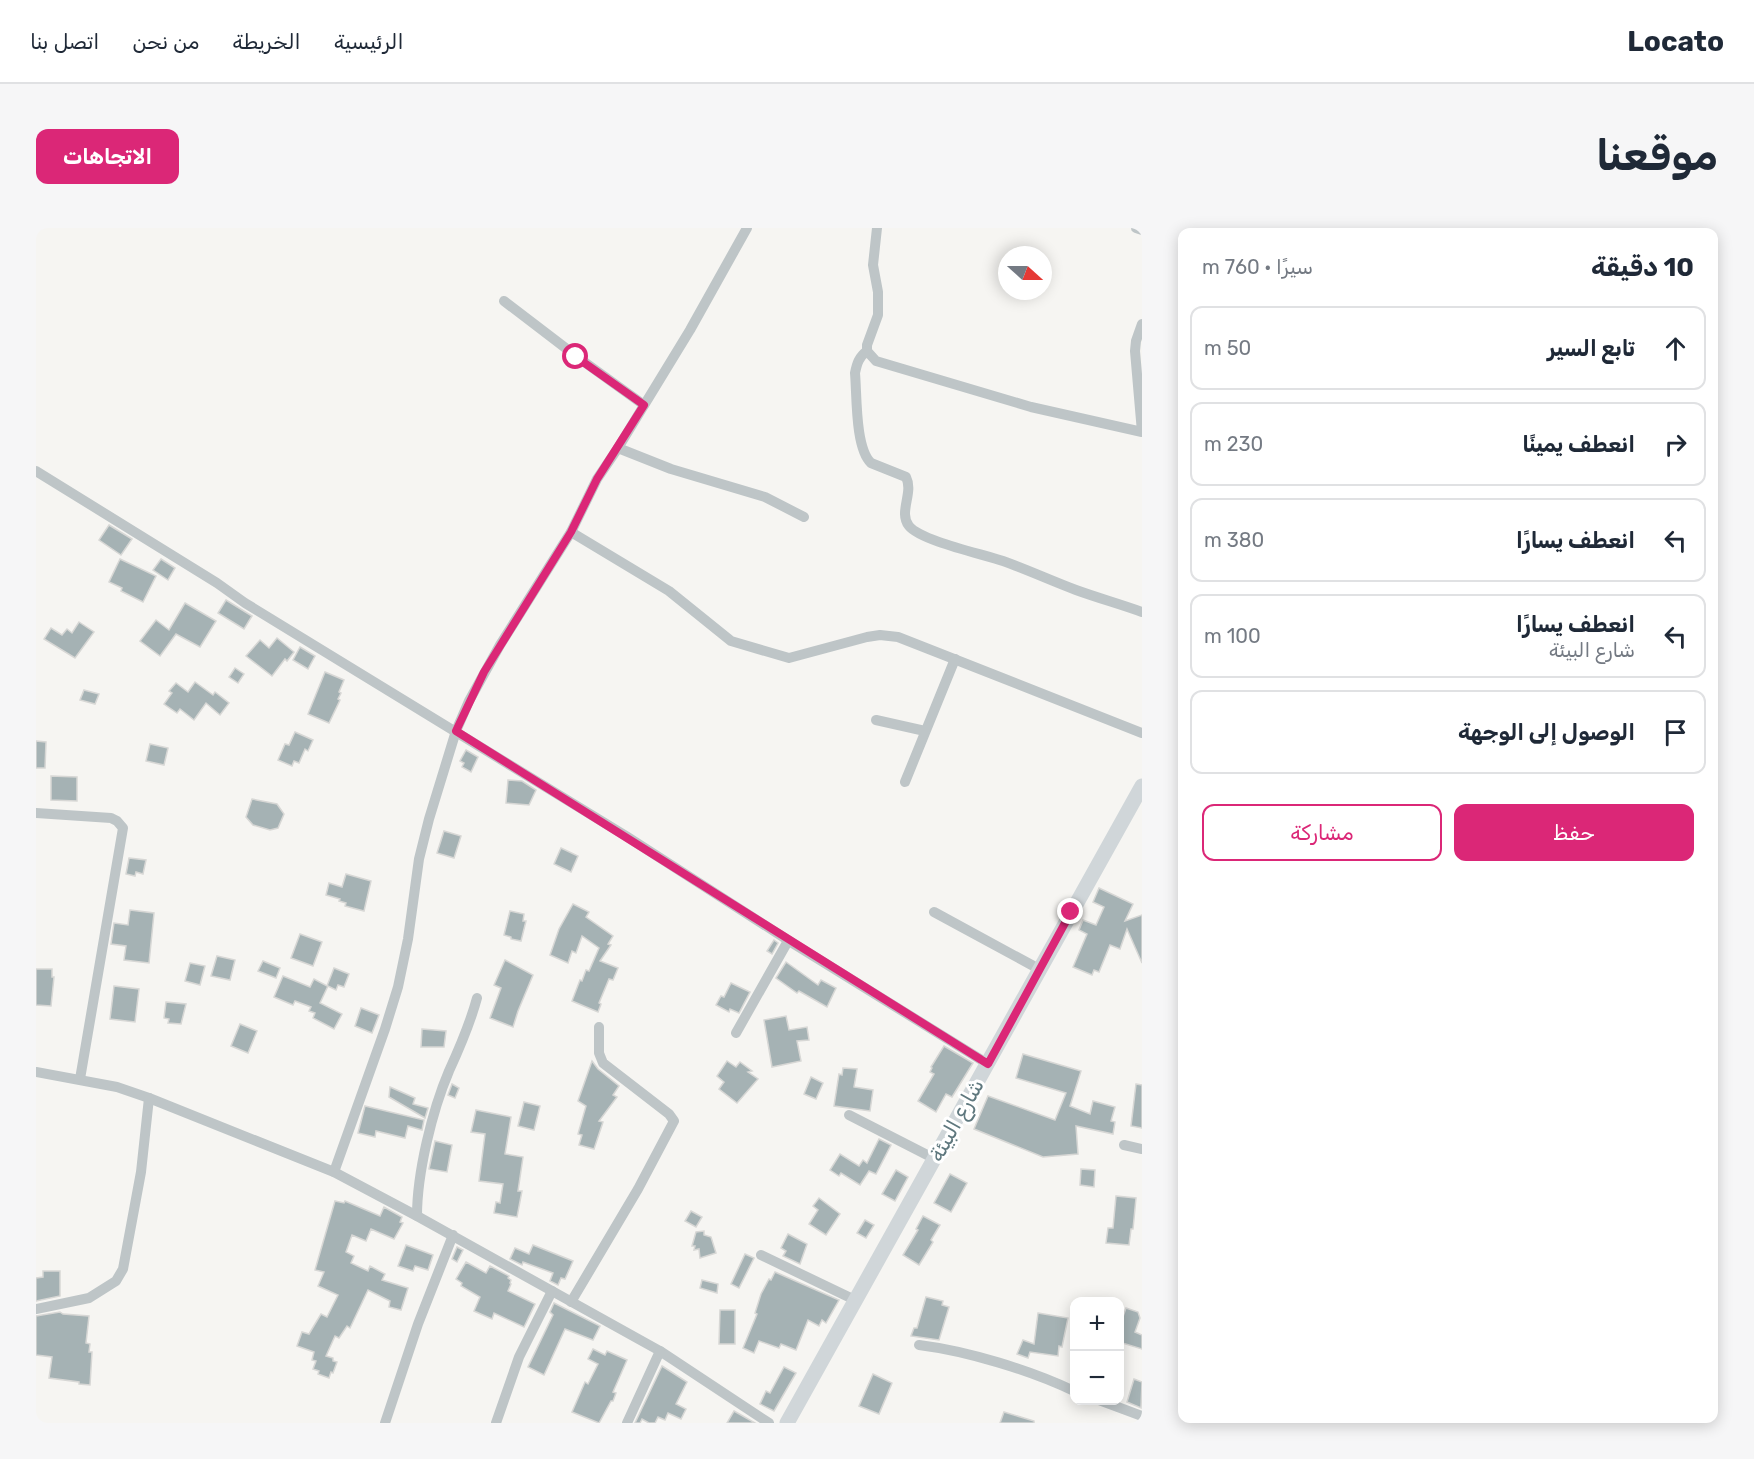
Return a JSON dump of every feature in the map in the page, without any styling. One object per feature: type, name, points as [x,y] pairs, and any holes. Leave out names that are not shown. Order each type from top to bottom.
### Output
[{"type":"street","points":[[334,1172],[398,987],[408,939],[419,859],[456,731],[484,672],[571,532],[597,479],[690,330],[747,228]]},
{"type":"street","points":[[877,228],[873,265],[878,292],[878,315],[867,345],[870,357],[876,362],[1042,410],[1142,432],[1136,351],[1136,341],[1142,324]]},
{"type":"street","points":[[1136,228],[1142,230]]},
{"type":"street","points":[[504,301],[576,357],[644,405]]},
{"type":"street","points":[[867,351],[856,365],[855,373],[861,441],[864,453],[871,463],[901,473],[906,477],[909,488],[905,519],[909,525],[926,536],[1003,561],[1077,591],[1142,612]]},
{"type":"street","points":[[618,448],[671,469],[765,497],[804,517]]},
{"type":"street","points":[[36,471],[265,615],[626,836],[788,941],[988,1064]]},
{"type":"street","points":[[571,532],[669,591],[731,641],[789,658],[867,637],[889,635],[898,637],[1142,733]]},
{"type":"street","points":[[905,782],[955,659]]},
{"type":"street","points":[[876,720],[925,731]]},
{"type":"street","name":"شارع البيئة","points":[[787,1423],[1141,790]]},
{"type":"street","points":[[36,813],[111,818],[123,828],[80,1079]]},
{"type":"street","points":[[934,912],[1040,969]]},
{"type":"street","points":[[736,1033],[788,941]]},
{"type":"street","points":[[417,1216],[418,1187],[432,1126],[449,1072],[466,1034],[477,998]]},
{"type":"street","points":[[572,1302],[638,1189],[674,1121],[669,1114],[603,1062],[599,1053],[599,1027]]},
{"type":"street","points":[[36,1072],[80,1079],[149,1098],[334,1172],[660,1351],[769,1423]]},
{"type":"street","points":[[36,1309],[89,1298],[116,1281],[120,1275],[129,1241],[141,1172],[149,1098]]},
{"type":"street","points":[[849,1115],[934,1158]]},
{"type":"street","points":[[1124,1145],[1142,1149]]},
{"type":"street","points":[[386,1423],[418,1324],[453,1236]]},
{"type":"street","points":[[761,1255],[855,1300]]},
{"type":"street","points":[[496,1423],[519,1357],[552,1291]]},
{"type":"street","points":[[919,1345],[961,1353],[1052,1381],[1070,1389]]},
{"type":"street","points":[[627,1423],[660,1351]]},
{"type":"street","points":[[1110,1405],[1142,1416]]},
{"type":"building","points":[[109,525],[132,539],[121,555],[99,540]]},
{"type":"building","points":[[120,559],[156,576],[143,602],[109,582]]},
{"type":"building","points":[[161,559],[175,568],[168,580],[153,570]]},
{"type":"building","points":[[226,600],[252,616],[244,629],[218,613]]},
{"type":"building","points":[[185,603],[216,621],[200,647],[176,634],[160,656],[140,641],[156,620],[169,630]]},
{"type":"building","points":[[79,622],[94,632],[75,658],[44,639],[51,628],[62,635],[67,629],[72,633]]},
{"type":"building","points":[[277,638],[294,652],[287,661],[285,659],[272,676],[246,656],[260,640],[269,648]]},
{"type":"building","points":[[300,647],[315,656],[308,669],[293,660]]},
{"type":"building","points":[[235,668],[244,674],[238,683],[229,677]]},
{"type":"building","points":[[325,672],[344,680],[339,692],[341,693],[338,699],[340,700],[329,723],[308,714]]},
{"type":"building","points":[[195,682],[213,695],[215,692],[229,703],[220,715],[206,703],[194,720],[180,709],[177,713],[164,704],[172,693],[169,691],[176,683],[188,692]]},
{"type":"building","points":[[84,690],[99,694],[95,704],[80,700]]},
{"type":"building","points":[[295,732],[313,740],[308,751],[305,749],[299,763],[294,761],[292,766],[278,760],[285,744],[289,745]]},
{"type":"building","points":[[36,741],[46,742],[45,768],[36,768]]},
{"type":"building","points":[[150,744],[168,748],[164,765],[146,761]]},
{"type":"building","points":[[466,750],[478,757],[471,772],[462,767],[464,763],[460,761]]},
{"type":"building","points":[[51,776],[77,777],[77,801],[51,800]]},
{"type":"building","points":[[508,780],[522,781],[536,790],[529,805],[506,803]]},
{"type":"building","points":[[252,799],[277,804],[284,814],[278,828],[270,830],[253,825],[246,817]]},
{"type":"building","points":[[444,831],[461,836],[454,858],[437,853]]},
{"type":"building","points":[[561,848],[578,856],[571,872],[554,864]]},
{"type":"building","points":[[129,858],[146,860],[143,874],[136,872],[135,876],[126,874]]},
{"type":"building","points":[[346,874],[371,881],[364,911],[345,906],[346,903],[339,901],[340,899],[326,895],[329,883],[342,887]]},
{"type":"building","points":[[1099,888],[1133,904],[1125,921],[1142,915],[1142,963],[1127,929],[1120,949],[1110,945],[1099,972],[1094,970],[1092,975],[1073,967],[1087,934],[1079,930],[1083,920],[1096,925],[1104,907],[1093,902]]},
{"type":"building","points":[[573,904],[589,912],[586,917],[613,936],[608,944],[611,945],[600,961],[618,968],[613,980],[609,979],[599,1003],[601,1004],[598,1012],[572,1001],[580,980],[582,981],[586,970],[589,971],[599,948],[582,936],[576,953],[572,951],[568,963],[550,955],[559,929]]},
{"type":"building","points":[[130,910],[154,913],[149,963],[124,960],[126,946],[111,944],[114,923],[128,925]]},
{"type":"building","points":[[510,911],[524,914],[523,921],[526,921],[521,941],[504,935]]},
{"type":"building","points":[[300,934],[322,942],[313,966],[291,958]]},
{"type":"building","points":[[774,940],[778,943],[772,954],[767,951]]},
{"type":"building","points":[[217,956],[235,960],[230,980],[211,976]]},
{"type":"building","points":[[505,960],[533,975],[513,1027],[490,1018],[501,988],[494,985]]},
{"type":"building","points":[[263,961],[280,968],[276,978],[258,971]]},
{"type":"building","points":[[786,962],[818,985],[821,980],[836,988],[827,1007],[799,991],[797,993],[776,978]]},
{"type":"building","points":[[190,963],[205,966],[200,985],[185,981]]},
{"type":"building","points":[[334,968],[349,974],[344,987],[338,985],[336,990],[328,986],[320,1003],[342,1014],[334,1029],[313,1018],[315,1013],[309,1011],[311,1007],[295,1001],[293,1005],[274,997],[283,976],[310,987],[314,979],[327,986]]},
{"type":"building","points":[[36,969],[52,969],[52,977],[54,977],[51,1006],[36,1005]]},
{"type":"building","points":[[731,983],[750,992],[739,1013],[730,1009],[729,1012],[716,1005],[721,996],[724,997]]},
{"type":"building","points":[[114,986],[139,989],[135,1022],[110,1019]]},
{"type":"building","points":[[166,1002],[186,1004],[181,1024],[168,1023],[169,1019],[164,1018]]},
{"type":"building","points":[[361,1008],[379,1015],[372,1033],[355,1026]]},
{"type":"building","points":[[786,1016],[789,1030],[807,1027],[809,1040],[797,1041],[801,1061],[772,1067],[764,1020]]},
{"type":"building","points":[[240,1024],[257,1031],[248,1053],[231,1046]]},
{"type":"building","points":[[422,1029],[446,1031],[444,1047],[421,1047]]},
{"type":"building","points":[[944,1046],[973,1063],[952,1097],[946,1094],[936,1112],[918,1101],[934,1074],[930,1072],[931,1067]]},
{"type":"building","points":[[1023,1054],[1081,1071],[1070,1106],[1090,1114],[1093,1101],[1115,1107],[1111,1121],[1115,1122],[1113,1134],[1076,1126],[1078,1154],[1043,1157],[974,1129],[988,1096],[1055,1120],[1066,1093],[1016,1078]]},
{"type":"building","points":[[592,1061],[619,1086],[613,1095],[617,1097],[599,1121],[603,1122],[594,1149],[579,1145],[582,1135],[578,1134],[586,1106],[578,1101]]},
{"type":"building","points":[[727,1061],[736,1067],[740,1062],[758,1079],[737,1103],[719,1089],[724,1082],[717,1076]]},
{"type":"building","points":[[843,1068],[857,1069],[854,1087],[873,1090],[870,1111],[834,1106],[839,1074],[842,1075]]},
{"type":"building","points":[[811,1077],[823,1083],[816,1099],[804,1094]]},
{"type":"building","points":[[452,1084],[459,1088],[455,1098],[448,1095]]},
{"type":"building","points":[[1136,1084],[1142,1085],[1142,1128],[1131,1126]]},
{"type":"building","points":[[390,1087],[415,1098],[413,1104],[428,1108],[425,1118],[389,1097]]},
{"type":"building","points":[[524,1102],[540,1106],[534,1130],[518,1126]]},
{"type":"building","points":[[365,1106],[424,1120],[422,1130],[408,1126],[405,1138],[376,1131],[375,1137],[358,1133]]},
{"type":"building","points":[[476,1110],[511,1117],[505,1154],[523,1157],[518,1191],[522,1191],[517,1217],[494,1213],[496,1202],[500,1203],[503,1184],[479,1181],[485,1134],[471,1132]]},
{"type":"building","points":[[879,1139],[891,1145],[876,1174],[869,1171],[860,1185],[841,1173],[839,1176],[830,1170],[840,1154],[859,1166],[863,1160],[867,1163]]},
{"type":"building","points":[[435,1141],[452,1145],[447,1172],[429,1169]]},
{"type":"building","points":[[1081,1169],[1095,1170],[1094,1187],[1080,1185]]},
{"type":"building","points":[[896,1170],[908,1177],[895,1201],[882,1194]]},
{"type":"building","points":[[950,1174],[967,1183],[951,1212],[934,1203]]},
{"type":"building","points":[[1116,1196],[1136,1198],[1129,1245],[1106,1243],[1108,1228],[1113,1228]]},
{"type":"building","points":[[819,1198],[840,1214],[826,1235],[809,1224],[818,1210],[813,1206]]},
{"type":"building","points":[[335,1201],[344,1203],[345,1201],[380,1216],[384,1207],[402,1217],[400,1222],[403,1223],[394,1239],[371,1229],[366,1241],[352,1235],[346,1252],[354,1256],[351,1263],[368,1271],[370,1266],[385,1274],[382,1280],[408,1288],[401,1310],[389,1307],[390,1301],[368,1290],[350,1328],[347,1326],[339,1338],[335,1336],[326,1356],[337,1362],[329,1378],[318,1374],[319,1371],[313,1369],[316,1361],[312,1360],[314,1352],[297,1346],[302,1332],[309,1334],[321,1314],[327,1317],[338,1295],[318,1286],[324,1272],[315,1270]]},
{"type":"building","points":[[691,1211],[702,1217],[696,1227],[685,1221]]},
{"type":"building","points":[[923,1216],[940,1225],[919,1265],[903,1255],[918,1230],[916,1229]]},
{"type":"building","points":[[865,1220],[874,1225],[866,1238],[857,1233]]},
{"type":"building","points":[[704,1231],[704,1235],[711,1237],[716,1253],[700,1258],[699,1249],[694,1250],[695,1246],[692,1246],[696,1232]]},
{"type":"building","points":[[788,1234],[807,1244],[800,1264],[783,1256],[786,1251],[781,1248]]},
{"type":"building","points":[[406,1245],[433,1255],[428,1270],[415,1266],[413,1271],[398,1266]]},
{"type":"building","points":[[533,1245],[573,1261],[565,1279],[561,1278],[558,1285],[550,1281],[553,1273],[523,1262],[522,1265],[510,1259],[515,1248],[529,1254]]},
{"type":"building","points":[[457,1247],[463,1250],[457,1262],[452,1259]]},
{"type":"building","points":[[745,1254],[754,1258],[739,1288],[731,1284]]},
{"type":"building","points":[[466,1262],[486,1273],[490,1266],[509,1276],[511,1284],[508,1291],[535,1304],[524,1327],[494,1313],[492,1319],[474,1311],[480,1297],[461,1286],[462,1283],[456,1279]]},
{"type":"building","points":[[43,1271],[60,1271],[60,1296],[36,1301],[36,1278],[43,1277]]},
{"type":"building","points":[[775,1272],[839,1300],[826,1323],[822,1320],[819,1326],[808,1320],[796,1350],[781,1344],[779,1348],[759,1341],[754,1353],[743,1348],[757,1314],[755,1313],[761,1294]]},
{"type":"building","points":[[702,1280],[718,1284],[717,1293],[700,1288]]},
{"type":"building","points":[[926,1297],[943,1301],[942,1305],[949,1307],[939,1340],[911,1336],[914,1328],[917,1328]]},
{"type":"building","points":[[554,1303],[600,1326],[593,1340],[565,1329],[544,1375],[528,1367],[553,1315],[550,1312]]},
{"type":"building","points":[[1126,1308],[1138,1312],[1140,1318],[1135,1332],[1142,1335],[1142,1349],[1124,1344]]},
{"type":"building","points":[[720,1310],[735,1310],[735,1344],[719,1344]]},
{"type":"building","points":[[60,1312],[89,1316],[86,1343],[90,1344],[89,1352],[92,1352],[90,1385],[49,1378],[52,1357],[36,1355],[36,1316]]},
{"type":"building","points":[[1038,1313],[1068,1318],[1058,1356],[1030,1352],[1028,1358],[1017,1354],[1023,1340],[1034,1344]]},
{"type":"building","points":[[593,1349],[605,1355],[607,1351],[627,1360],[613,1392],[616,1393],[613,1401],[599,1423],[572,1412],[585,1382],[588,1384],[598,1364],[588,1359]]},
{"type":"building","points":[[662,1366],[687,1382],[676,1404],[686,1409],[681,1419],[668,1413],[665,1420],[658,1417],[655,1423],[642,1419],[640,1423],[635,1423]]},
{"type":"building","points":[[784,1367],[796,1373],[774,1411],[760,1404],[766,1391],[770,1393]]},
{"type":"building","points":[[873,1374],[892,1383],[879,1414],[859,1406]]},
{"type":"building","points":[[1134,1379],[1142,1382],[1141,1408],[1127,1402]]},
{"type":"building","points":[[734,1411],[755,1423],[727,1423]]},
{"type":"building","points":[[1004,1412],[1034,1421],[1034,1423],[1000,1423]]},
{"type":"route","points":[[576,357],[644,405],[597,479],[571,532],[484,672],[456,731],[988,1064],[1071,912]]}]
